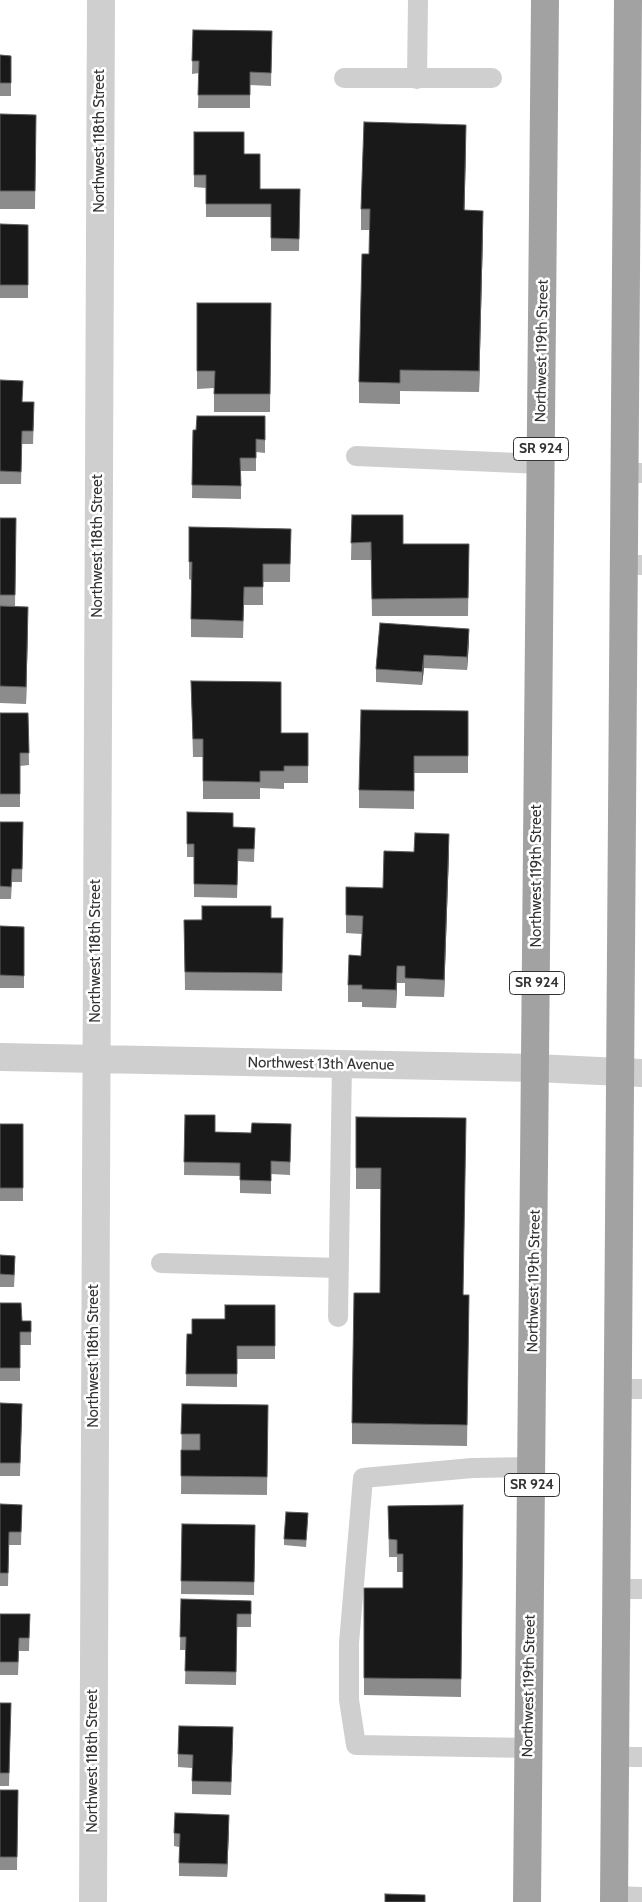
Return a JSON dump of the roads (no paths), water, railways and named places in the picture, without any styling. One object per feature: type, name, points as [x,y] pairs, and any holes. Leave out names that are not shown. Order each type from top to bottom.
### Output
[{"type":"highway","name":"Northwest 119th Street","points":[[527,1902],[545,0]]},
{"type":"highway","points":[[614,1899],[615,1757],[629,1589],[633,473],[628,0]]},
{"type":"street","name":"Northwest 118th Street","points":[[93,1902],[95,1059],[101,0]]},
{"type":"street","name":"Northwest 13th Avenue","points":[[0,1057],[536,1068],[631,1073]]},
{"type":"lane","points":[[417,79],[418,0]]},
{"type":"lane","points":[[344,78],[492,78]]},
{"type":"lane","points":[[356,456],[541,464]]},
{"type":"lane","points":[[338,1317],[342,1064]]},
{"type":"lane","points":[[161,1263],[339,1268]]},
{"type":"lane","points":[[529,1748],[356,1745],[349,1700],[349,1643],[363,1478],[472,1468],[532,1467]]},
{"type":"lane","points":[[615,1757],[642,1757]]},
{"type":"lane","points":[[614,1899],[642,1897]]}]
